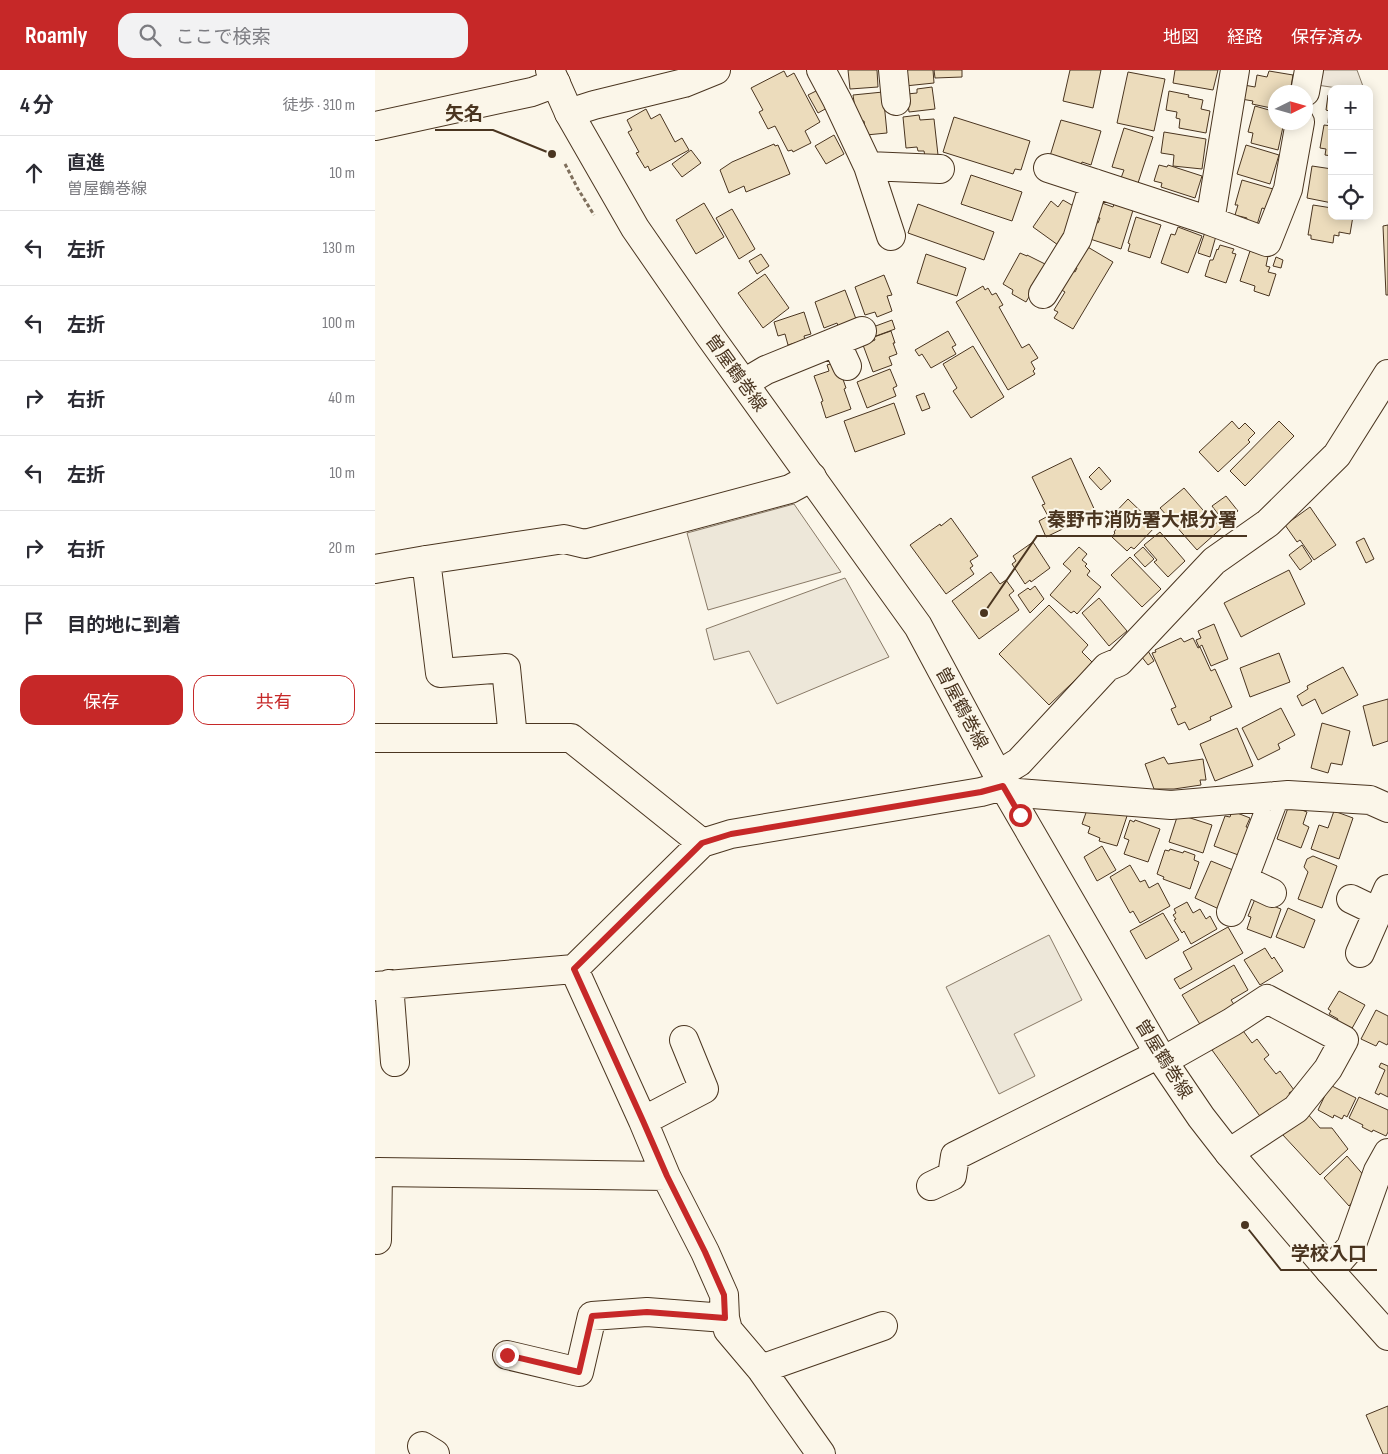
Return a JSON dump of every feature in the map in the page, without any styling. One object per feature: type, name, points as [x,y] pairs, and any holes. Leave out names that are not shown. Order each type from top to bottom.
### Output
[{"type":"street","points":[[569,113],[594,104],[684,84],[717,70]]},
{"type":"street","points":[[821,70],[867,166],[891,236]]},
{"type":"street","points":[[893,70],[897,101]]},
{"type":"street","points":[[1209,221],[1235,70]]},
{"type":"street","points":[[1306,85],[1309,70]]},
{"type":"street","points":[[375,126],[532,92],[553,77]]},
{"type":"street","name":"曽屋鶴巻線","points":[[553,77],[569,113],[635,228],[743,383],[918,626],[1003,784],[1161,1057],[1201,1117],[1229,1153],[1388,1336]]},
{"type":"street","points":[[1048,168],[1267,242],[1288,189],[1298,130]]},
{"type":"street","points":[[867,166],[939,169]]},
{"type":"street","points":[[1043,294],[1077,239],[1093,183]]},
{"type":"street","points":[[743,383],[766,370],[841,354],[862,331]]},
{"type":"street","points":[[1003,784],[1019,762],[1107,667],[1119,662],[1214,562],[1268,523],[1337,455],[1388,374]]},
{"type":"street","points":[[375,568],[563,539],[585,544],[790,489],[812,477]]},
{"type":"street","points":[[426,560],[440,673],[506,668],[513,738]]},
{"type":"street","points":[[375,738],[571,738],[702,843]]},
{"type":"street","points":[[395,1062],[382,985],[574,969],[702,843],[731,834],[981,792],[1003,784],[1171,805],[1289,795],[1370,800],[1388,808]]},
{"type":"street","points":[[1231,912],[1275,796]]},
{"type":"street","points":[[1243,880],[1272,893]]},
{"type":"street","points":[[1351,898],[1383,900],[1360,954]]},
{"type":"street","points":[[574,969],[667,1176],[724,1295],[725,1318],[728,1330],[761,1369],[821,1454]]},
{"type":"street","points":[[931,1186],[952,1176],[955,1156],[1232,1022],[1267,999],[1344,1040],[1328,1069],[1296,1109],[1229,1153]]},
{"type":"street","points":[[643,1121],[704,1089],[684,1040]]},
{"type":"street","points":[[1330,1271],[1351,1247],[1378,1171],[1388,1153]]},
{"type":"street","points":[[377,1240],[378,1172],[667,1176]]},
{"type":"street","points":[[507,1355],[579,1372],[592,1316],[647,1312],[725,1318]]},
{"type":"street","points":[[761,1369],[883,1326]]},
{"type":"shaded area","points":[[1320,70],[1357,70],[1363,85],[1328,85],[1328,87],[1317,85]]},
{"type":"shaded area","points":[[794,504],[841,572],[708,610],[687,533]]},
{"type":"shaded area","points":[[845,578],[889,657],[777,704],[749,651],[714,660],[706,629]]},
{"type":"shaded area","points":[[1049,935],[1082,1000],[1014,1034],[1035,1076],[999,1094],[946,987]]},
{"type":"building","points":[[848,70],[877,70],[878,87],[850,89]]},
{"type":"building","points":[[904,70],[933,70],[934,83],[905,86]]},
{"type":"building","points":[[934,70],[962,70],[962,77],[935,78]]},
{"type":"building","points":[[1070,70],[1101,70],[1093,108],[1063,101]]},
{"type":"building","points":[[1175,70],[1218,70],[1213,90],[1173,83]]},
{"type":"building","points":[[784,71],[787,77],[794,73],[820,122],[805,131],[811,143],[793,152],[792,150],[788,151],[775,126],[768,129],[759,112],[763,110],[751,88]]},
{"type":"building","points":[[1269,71],[1293,75],[1291,85],[1268,85],[1268,107],[1252,104],[1253,101],[1241,99],[1244,85],[1255,87],[1257,75],[1267,77]]},
{"type":"building","points":[[1128,72],[1165,79],[1154,131],[1117,123]]},
{"type":"building","points":[[932,87],[935,109],[909,112],[907,94],[917,93],[917,89]]},
{"type":"building","points":[[818,90],[827,108],[818,113],[808,95]]},
{"type":"building","points":[[1169,91],[1203,100],[1201,109],[1210,111],[1206,133],[1179,128],[1180,119],[1176,118],[1177,112],[1166,110]]},
{"type":"building","points":[[883,92],[887,133],[866,135],[864,121],[861,121],[860,115],[856,115],[853,95]]},
{"type":"building","points":[[1328,95],[1328,111],[1326,110]]},
{"type":"building","points":[[1255,106],[1268,110],[1268,130],[1282,130],[1278,150],[1251,143],[1253,133],[1248,132]]},
{"type":"building","points":[[646,109],[651,119],[660,114],[675,142],[682,138],[689,150],[650,171],[648,166],[645,168],[636,153],[639,152],[628,132],[632,130],[627,120]]},
{"type":"building","points":[[919,115],[920,120],[934,119],[938,155],[925,156],[924,151],[918,151],[917,147],[906,148],[903,117]]},
{"type":"building","points":[[954,117],[1030,141],[1021,170],[1015,169],[1013,174],[943,152]]},
{"type":"building","points":[[1061,120],[1101,131],[1091,165],[1082,162],[1081,165],[1050,156]]},
{"type":"building","points":[[1324,125],[1328,126],[1328,155],[1325,155],[1326,149],[1320,148]]},
{"type":"building","points":[[1124,128],[1153,137],[1138,183],[1121,178],[1124,170],[1112,167]]},
{"type":"building","points":[[1164,132],[1206,139],[1202,169],[1173,166],[1174,155],[1161,153]]},
{"type":"building","points":[[834,135],[844,154],[826,164],[815,146]]},
{"type":"building","points":[[774,144],[775,146],[778,145],[790,174],[746,192],[744,186],[729,193],[720,170],[732,162]]},
{"type":"building","points":[[1246,145],[1279,155],[1270,184],[1237,174]]},
{"type":"building","points":[[691,150],[701,163],[682,177],[672,164]]},
{"type":"building","points":[[1159,165],[1167,167],[1168,165],[1202,176],[1195,198],[1161,187],[1162,183],[1154,181]]},
{"type":"building","points":[[1312,166],[1328,168],[1328,202],[1307,198]]},
{"type":"building","points":[[971,175],[1022,192],[1012,221],[961,204]]},
{"type":"building","points":[[1242,180],[1273,189],[1266,209],[1262,208],[1257,225],[1246,222],[1247,218],[1235,215],[1238,205],[1235,205]]},
{"type":"building","points":[[1063,200],[1077,208],[1067,224],[1071,226],[1058,245],[1033,227],[1051,201],[1058,207]]},
{"type":"building","points":[[1115,201],[1134,207],[1121,249],[1087,238],[1092,221],[1098,223],[1100,218],[1095,217],[1099,202],[1113,207]]},
{"type":"building","points":[[704,203],[724,237],[696,254],[676,220]]},
{"type":"building","points":[[918,204],[994,232],[984,260],[908,233]]},
{"type":"building","points":[[1313,205],[1328,207],[1328,220],[1352,220],[1350,234],[1339,232],[1339,236],[1334,235],[1333,243],[1311,239],[1311,235],[1308,235]]},
{"type":"building","points":[[732,209],[755,249],[739,259],[716,218]]},
{"type":"building","points":[[1136,217],[1161,225],[1150,258],[1128,251],[1130,244],[1128,243]]},
{"type":"building","points":[[1388,225],[1388,295],[1386,295],[1383,226]]},
{"type":"building","points":[[1178,227],[1202,236],[1188,273],[1161,263],[1171,234],[1175,235]]},
{"type":"building","points":[[1205,232],[1216,236],[1210,257],[1198,253]]},
{"type":"building","points":[[1220,245],[1234,249],[1232,253],[1236,254],[1226,283],[1205,276],[1210,260],[1213,260]]},
{"type":"building","points":[[1086,246],[1113,262],[1073,329],[1054,318],[1058,312],[1054,310],[1065,292],[1060,289],[1071,270],[1075,272],[1077,268],[1074,266]]},
{"type":"building","points":[[1250,251],[1268,256],[1266,266],[1270,267],[1268,272],[1276,274],[1269,296],[1254,291],[1255,286],[1240,281]]},
{"type":"building","points":[[1020,253],[1047,265],[1026,302],[1012,294],[1013,290],[1003,284]]},
{"type":"building","points":[[761,254],[769,266],[757,274],[749,261]]},
{"type":"building","points":[[926,254],[966,268],[957,296],[917,283]]},
{"type":"building","points":[[1276,257],[1283,260],[1281,268],[1273,266]]},
{"type":"building","points":[[765,274],[789,308],[763,328],[738,293]]},
{"type":"building","points":[[884,275],[892,295],[887,296],[892,311],[877,317],[875,312],[865,315],[855,287]]},
{"type":"building","points":[[983,286],[985,290],[988,288],[992,295],[996,293],[1003,305],[999,307],[1022,348],[1029,344],[1038,358],[1031,362],[1035,369],[1033,371],[1035,374],[1008,390],[956,302]]},
{"type":"building","points":[[845,290],[856,319],[838,326],[837,323],[824,328],[815,302]]},
{"type":"building","points":[[804,312],[811,334],[804,336],[805,340],[788,345],[785,334],[778,336],[774,322]]},
{"type":"building","points":[[892,320],[895,329],[876,336],[873,327]]},
{"type":"building","points":[[891,331],[897,354],[889,357],[892,365],[873,372],[863,345],[875,340],[874,337]]},
{"type":"building","points":[[948,331],[956,345],[952,347],[956,354],[931,368],[922,354],[919,356],[915,350]]},
{"type":"building","points":[[973,346],[1004,397],[971,418],[953,391],[957,388],[943,364]]},
{"type":"building","points":[[837,362],[851,409],[826,418],[821,402],[823,401],[814,376],[829,371],[827,365]]},
{"type":"building","points":[[890,369],[897,386],[893,388],[896,396],[867,408],[857,382]]},
{"type":"building","points":[[924,393],[930,408],[922,411],[916,396]]},
{"type":"building","points":[[894,403],[905,434],[855,452],[844,421]]},
{"type":"building","points":[[1232,421],[1239,429],[1245,423],[1255,433],[1248,440],[1250,442],[1218,472],[1199,452]]},
{"type":"building","points":[[1279,421],[1294,436],[1245,486],[1230,471]]},
{"type":"building","points":[[1071,458],[1096,513],[1046,537],[1039,521],[1048,516],[1042,505],[1045,504],[1032,477]]},
{"type":"building","points":[[1099,467],[1111,481],[1101,490],[1089,477]]},
{"type":"building","points":[[1184,488],[1215,524],[1220,521],[1224,526],[1197,550],[1160,508]]},
{"type":"building","points":[[1226,496],[1238,511],[1224,522],[1212,506]]},
{"type":"building","points":[[1128,499],[1156,526],[1134,549],[1131,547],[1127,551],[1112,537],[1117,528],[1108,520]]},
{"type":"building","points":[[1310,507],[1336,545],[1314,560],[1300,540],[1297,542],[1285,525]]},
{"type":"building","points":[[951,518],[978,556],[970,561],[973,566],[970,568],[974,574],[946,594],[910,545]]},
{"type":"building","points":[[1160,532],[1185,561],[1168,577],[1154,562],[1157,560],[1144,545]]},
{"type":"building","points":[[1364,538],[1374,559],[1366,563],[1356,542]]},
{"type":"building","points":[[1033,542],[1050,568],[1031,582],[1030,580],[1025,584],[1012,564],[1016,561],[1013,556]]},
{"type":"building","points":[[1302,545],[1312,561],[1300,570],[1289,555]]},
{"type":"building","points":[[1079,547],[1087,554],[1082,560],[1087,564],[1085,566],[1090,571],[1087,575],[1101,587],[1077,614],[1074,611],[1071,613],[1050,595],[1071,571],[1063,564]]},
{"type":"building","points":[[1143,547],[1154,559],[1145,567],[1134,555]]},
{"type":"building","points":[[1130,557],[1161,589],[1142,607],[1111,575]]},
{"type":"building","points":[[1289,570],[1305,604],[1241,637],[1224,603]]},
{"type":"building","points":[[991,572],[1000,584],[1006,580],[1014,591],[1009,595],[1019,610],[979,639],[952,601]]},
{"type":"building","points":[[1035,586],[1044,599],[1030,613],[1018,595],[1028,588],[1030,590]]},
{"type":"building","points":[[1099,598],[1127,631],[1109,646],[1082,613]]},
{"type":"building","points":[[1049,605],[1088,645],[1082,652],[1093,663],[1049,705],[999,654]]},
{"type":"building","points":[[1214,624],[1228,659],[1211,666],[1202,645],[1199,647],[1196,640],[1201,638],[1198,631]]},
{"type":"building","points":[[1181,638],[1184,642],[1193,638],[1198,648],[1200,647],[1211,671],[1215,669],[1232,707],[1210,717],[1211,720],[1189,730],[1185,722],[1178,725],[1171,709],[1176,707],[1152,653]]},
{"type":"building","points":[[1148,651],[1154,661],[1148,665],[1141,656]]},
{"type":"building","points":[[1279,653],[1290,682],[1250,697],[1240,668]]},
{"type":"building","points":[[1343,667],[1358,695],[1322,714],[1315,699],[1302,706],[1297,696],[1308,689],[1307,686]]},
{"type":"building","points":[[1388,699],[1388,741],[1373,746],[1363,706]]},
{"type":"building","points":[[1281,708],[1295,735],[1278,744],[1280,749],[1258,760],[1242,728]]},
{"type":"building","points":[[1322,723],[1350,731],[1342,765],[1331,763],[1328,773],[1311,768]]},
{"type":"building","points":[[1237,728],[1253,766],[1215,781],[1200,744]]},
{"type":"building","points":[[1164,757],[1168,764],[1203,759],[1206,780],[1200,780],[1201,785],[1174,789],[1154,789],[1145,764]]},
{"type":"building","points":[[1289,805],[1307,812],[1303,824],[1309,827],[1301,848],[1277,839]]},
{"type":"building","points":[[1088,807],[1128,813],[1117,846],[1099,841],[1100,838],[1088,833],[1090,827],[1082,824]]},
{"type":"building","points":[[1232,811],[1250,818],[1246,827],[1251,828],[1241,856],[1214,846],[1225,816],[1230,817]]},
{"type":"building","points":[[1334,811],[1353,818],[1339,859],[1311,849],[1319,825],[1328,828]]},
{"type":"building","points":[[1178,814],[1212,825],[1203,853],[1169,842]]},
{"type":"building","points":[[1130,820],[1160,829],[1148,862],[1124,854],[1129,840],[1124,838]]},
{"type":"building","points":[[1102,846],[1116,870],[1097,881],[1084,857]]},
{"type":"building","points":[[1170,849],[1195,855],[1194,860],[1199,862],[1190,889],[1163,879],[1164,877],[1157,874],[1165,850],[1169,851]]},
{"type":"building","points":[[1313,856],[1337,866],[1322,908],[1298,899],[1308,872],[1304,867],[1307,859]]},
{"type":"building","points":[[1211,861],[1233,870],[1219,909],[1195,898]]},
{"type":"building","points":[[1130,865],[1140,882],[1145,880],[1149,888],[1158,883],[1170,906],[1140,923],[1133,911],[1130,913],[1110,877]]},
{"type":"building","points":[[1255,899],[1281,909],[1271,938],[1247,929],[1251,917],[1248,916]]},
{"type":"building","points":[[1187,902],[1193,913],[1200,909],[1206,919],[1210,916],[1217,929],[1191,944],[1184,931],[1182,933],[1173,915],[1176,913],[1174,909]]},
{"type":"building","points":[[1288,908],[1315,920],[1304,948],[1276,937]]},
{"type":"building","points":[[1163,913],[1179,940],[1146,959],[1130,931]]},
{"type":"building","points":[[1228,927],[1243,953],[1180,989],[1174,979],[1192,969],[1183,952]]},
{"type":"building","points":[[1265,948],[1272,959],[1274,957],[1283,971],[1260,985],[1244,960]]},
{"type":"building","points":[[1234,965],[1248,990],[1231,1000],[1235,1006],[1201,1026],[1182,995]]},
{"type":"building","points":[[1339,991],[1365,1005],[1350,1032],[1335,1024],[1338,1019],[1329,1014],[1331,1011],[1328,1009]]},
{"type":"building","points":[[1376,1010],[1388,1016],[1387,1045],[1379,1041],[1376,1046],[1361,1039]]},
{"type":"building","points":[[1241,1028],[1252,1043],[1257,1039],[1269,1055],[1264,1059],[1276,1074],[1280,1071],[1294,1090],[1289,1093],[1291,1097],[1262,1119],[1212,1050]]},
{"type":"building","points":[[1381,1063],[1388,1066],[1388,1097],[1375,1093],[1385,1070],[1379,1067]]},
{"type":"building","points":[[1330,1085],[1356,1098],[1347,1117],[1344,1115],[1342,1119],[1334,1115],[1333,1118],[1318,1110]]},
{"type":"building","points":[[1359,1097],[1388,1110],[1388,1132],[1386,1136],[1373,1130],[1372,1132],[1349,1118]]},
{"type":"building","points":[[1306,1112],[1320,1128],[1332,1128],[1348,1149],[1320,1175],[1282,1134]]},
{"type":"building","points":[[1347,1156],[1366,1178],[1361,1192],[1349,1206],[1324,1178]]},
{"type":"building","points":[[1388,1406],[1388,1454],[1383,1454],[1366,1415]]},
{"type":"place","name":"矢名","points":[[552,154]]},
{"type":"place","name":"秦野市消防署大根分署","points":[[984,613]]},
{"type":"place","name":"学校入口","points":[[1245,1225]]},
{"type":"route","points":[[507,1355],[579,1372],[592,1316],[647,1312],[725,1318],[724,1295],[667,1176],[574,969],[702,843],[731,834],[981,792],[1003,786],[1020,815]]}]
